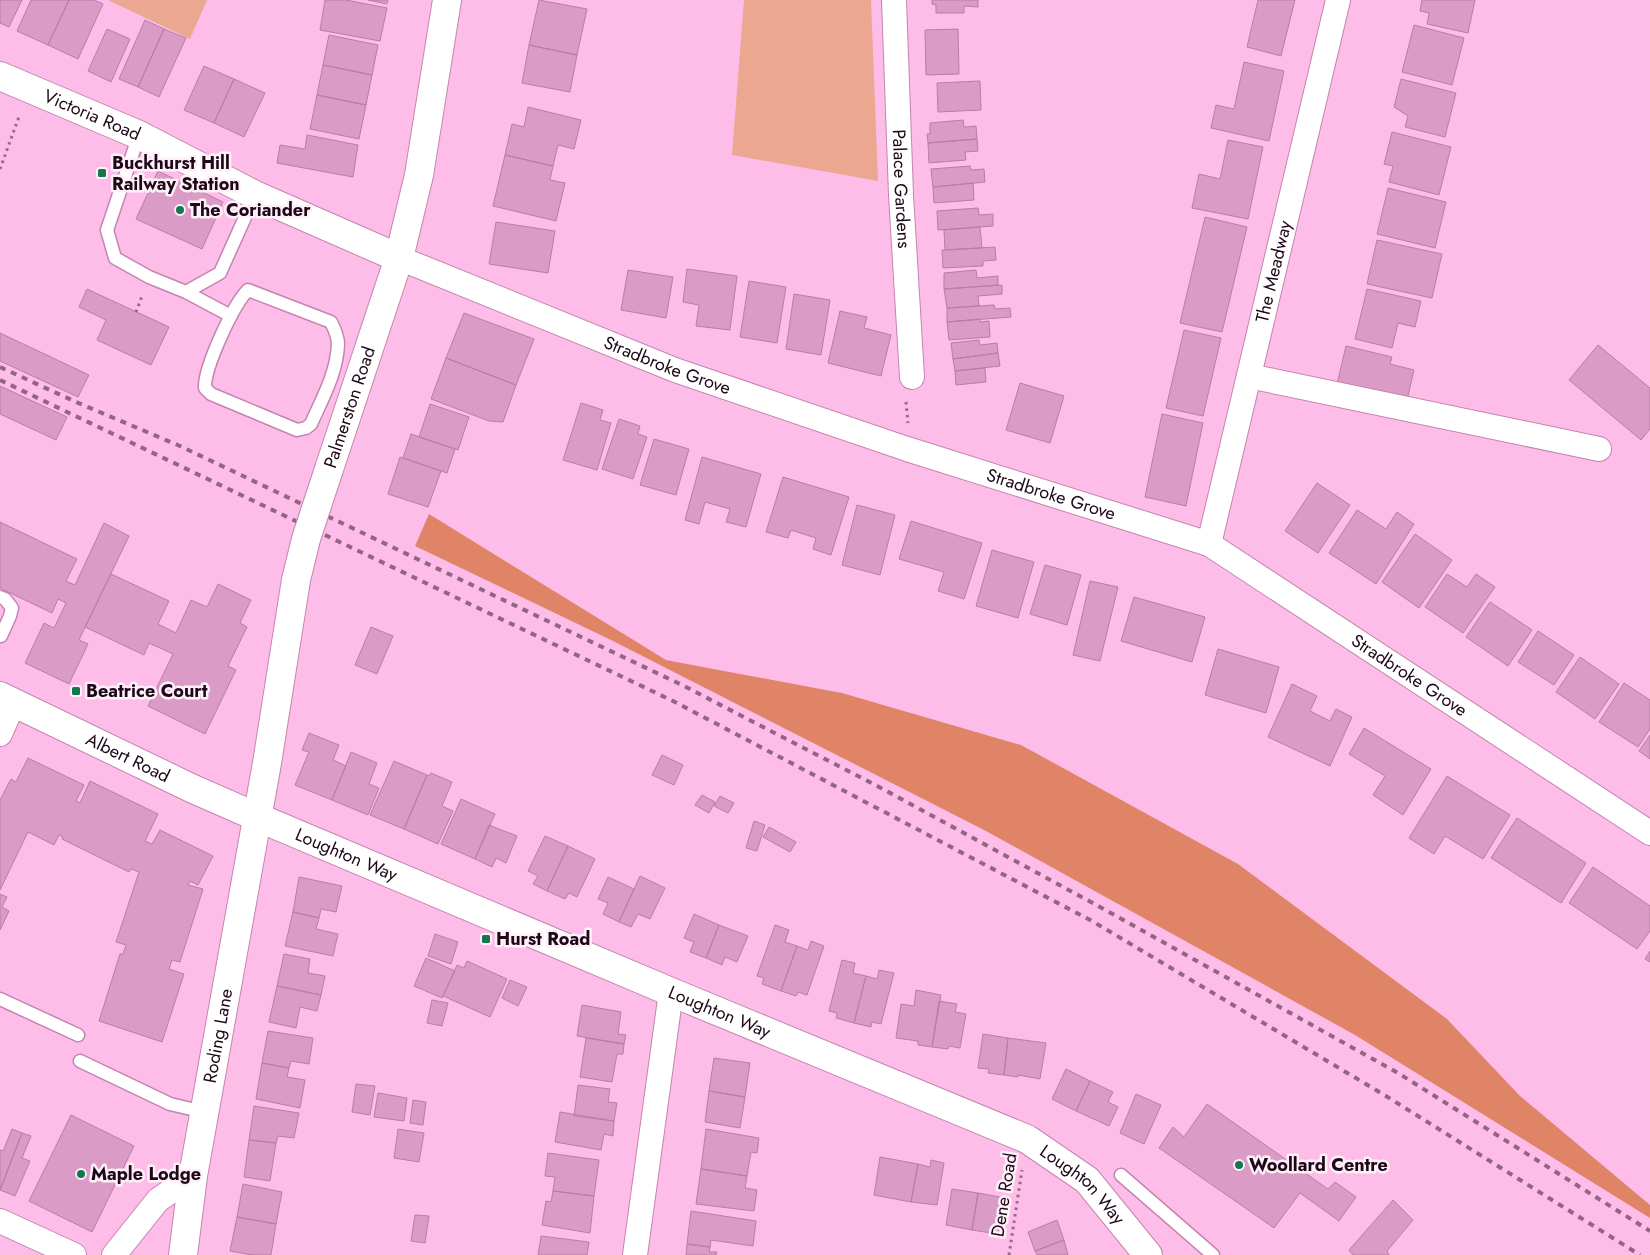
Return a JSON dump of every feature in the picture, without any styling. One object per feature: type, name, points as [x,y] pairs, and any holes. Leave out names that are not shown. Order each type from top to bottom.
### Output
[{"type":"street","name":"Palmerston Road","points":[[257,817],[296,580],[306,539],[399,258],[419,175],[447,0]]},
{"type":"street","name":"Palace Gardens","points":[[894,0],[901,195],[912,377]]},
{"type":"street","name":"The Meadway","points":[[1208,544],[1338,0]]},
{"type":"street","name":"Victoria Road","points":[[0,76],[139,135],[255,195],[399,258]]},
{"type":"street","name":"Stradbroke Grove","points":[[399,258],[675,370],[907,449],[1208,544],[1650,833]]},
{"type":"street","points":[[1249,376],[1598,449]]},
{"type":"street","points":[[0,734],[7,699]]},
{"type":"street","name":"Albert Road","points":[[7,699],[192,788],[257,817]]},
{"type":"street","name":"Loughton Way","points":[[257,817],[1026,1140],[1087,1180],[1148,1255]]},
{"type":"street","name":"Roding Lane","points":[[183,1255],[193,1176],[257,817]]},
{"type":"street","points":[[636,1255],[671,992]]},
{"type":"street","points":[[114,1255],[158,1200],[193,1176]]},
{"type":"street","points":[[0,1222],[74,1255]]},
{"type":"lane","points":[[139,135],[106,230],[115,258],[148,277],[186,292],[231,316]]},
{"type":"lane","points":[[186,292],[220,273],[255,195]]},
{"type":"lane","points":[[248,290],[331,322],[338,343],[331,380],[311,424],[306,428],[298,430],[211,394],[205,388],[205,380],[231,316],[242,296],[248,290]]},
{"type":"lane","points":[[0,597],[5,599],[12,608],[1,636]]},
{"type":"lane","points":[[0,999],[78,1035]]},
{"type":"lane","points":[[80,1062],[170,1104],[204,1112]]},
{"type":"lane","points":[[1121,1175],[1213,1255]]},
{"type":"path","points":[[0,169],[30,88]]},
{"type":"path","points":[[907,449],[908,420],[905,396],[912,377]]},
{"type":"path","name":"Dene Road","points":[[1009,1255],[1026,1140]]},
{"type":"shaded area","points":[[108,0],[207,0],[190,39]]},
{"type":"shaded area","points":[[744,0],[871,0],[878,181],[732,155]]},
{"type":"shaded area","points":[[429,514],[666,660],[842,693],[1021,745],[1238,864],[1447,1019],[1520,1096],[1650,1205],[1650,1218],[1355,1035],[986,831],[613,641],[415,546]]},
{"type":"building","points":[[0,0],[22,0],[9,27],[0,23]]},
{"type":"building","points":[[31,0],[69,0],[48,45],[17,31]]},
{"type":"building","points":[[69,0],[94,0],[103,4],[78,59],[48,45]]},
{"type":"building","points":[[325,0],[346,0],[387,8],[380,41],[320,30]]},
{"type":"building","points":[[368,0],[388,0],[387,4]]},
{"type":"building","points":[[539,0],[587,9],[577,55],[529,45]]},
{"type":"building","points":[[932,0],[978,0],[978,7],[964,6],[964,13],[936,13],[936,5],[932,4]]},
{"type":"building","points":[[1258,0],[1295,0],[1281,56],[1247,47]]},
{"type":"building","points":[[1422,0],[1475,0],[1468,33],[1427,24],[1429,13],[1420,11]]},
{"type":"building","points":[[145,20],[164,29],[138,87],[119,79]]},
{"type":"building","points":[[1414,25],[1464,38],[1452,85],[1402,72]]},
{"type":"building","points":[[107,29],[130,39],[111,82],[88,71]]},
{"type":"building","points":[[164,29],[186,38],[159,97],[138,87]]},
{"type":"building","points":[[958,29],[959,74],[926,75],[925,30]]},
{"type":"building","points":[[329,35],[378,45],[372,75],[323,65]]},
{"type":"building","points":[[529,45],[577,55],[570,92],[522,83]]},
{"type":"building","points":[[1244,62],[1284,71],[1269,141],[1211,128],[1216,105],[1234,109]]},
{"type":"building","points":[[323,65],[372,75],[366,105],[317,95]]},
{"type":"building","points":[[204,66],[234,79],[214,123],[184,110]]},
{"type":"building","points":[[234,79],[265,93],[244,137],[214,123]]},
{"type":"building","points":[[1401,79],[1456,93],[1445,137],[1405,127],[1408,116],[1394,107]]},
{"type":"building","points":[[980,81],[981,110],[938,112],[937,83]]},
{"type":"building","points":[[317,95],[366,105],[359,139],[310,129]]},
{"type":"building","points":[[528,107],[581,120],[574,149],[558,145],[553,166],[505,155],[512,124],[524,127]]},
{"type":"building","points":[[963,120],[964,127],[976,126],[977,139],[928,143],[927,134],[930,134],[930,123]]},
{"type":"building","points":[[1392,132],[1451,147],[1439,195],[1389,182],[1393,166],[1384,164]]},
{"type":"building","points":[[307,135],[358,145],[353,177],[277,163],[280,145],[305,149]]},
{"type":"building","points":[[977,139],[978,151],[965,152],[966,160],[929,163],[928,143]]},
{"type":"building","points":[[1228,140],[1263,147],[1248,219],[1192,208],[1199,174],[1220,179]]},
{"type":"building","points":[[505,155],[553,166],[550,180],[565,183],[556,221],[493,206]]},
{"type":"building","points":[[970,166],[971,170],[984,169],[985,182],[933,187],[931,169]]},
{"type":"building","name":"The Coriander","points":[[158,171],[223,202],[202,249],[136,219]]},
{"type":"building","points":[[973,183],[974,200],[934,203],[933,187]]},
{"type":"building","points":[[1388,188],[1446,202],[1435,248],[1377,234]]},
{"type":"building","points":[[978,208],[979,215],[993,214],[993,226],[938,230],[937,211]]},
{"type":"building","points":[[1205,217],[1247,227],[1222,332],[1180,323]]},
{"type":"building","points":[[496,222],[555,231],[548,273],[489,264]]},
{"type":"building","points":[[980,227],[982,248],[945,250],[944,230]]},
{"type":"building","points":[[1377,240],[1442,254],[1432,298],[1367,284]]},
{"type":"building","points":[[995,247],[996,260],[983,261],[983,266],[943,268],[942,250]]},
{"type":"building","points":[[687,269],[737,276],[730,330],[696,326],[699,305],[683,302]]},
{"type":"building","points":[[628,270],[673,277],[666,318],[621,310]]},
{"type":"building","points":[[976,270],[977,278],[998,276],[998,285],[944,289],[944,273]]},
{"type":"building","points":[[749,281],[786,287],[777,343],[740,337]]},
{"type":"building","points":[[1002,285],[1002,294],[978,296],[979,306],[947,308],[944,289]]},
{"type":"building","points":[[87,289],[169,327],[151,365],[97,340],[106,320],[79,307]]},
{"type":"building","points":[[1367,289],[1421,301],[1415,327],[1398,323],[1392,348],[1355,339]]},
{"type":"building","points":[[794,294],[830,300],[821,355],[786,349]]},
{"type":"building","points":[[994,305],[995,309],[1010,308],[1011,317],[947,322],[947,308]]},
{"type":"building","points":[[840,311],[867,317],[864,328],[891,335],[881,376],[828,363]]},
{"type":"building","points":[[464,313],[534,339],[516,385],[446,358]]},
{"type":"building","points":[[980,319],[980,322],[989,321],[990,337],[949,340],[947,322]]},
{"type":"building","points":[[1184,330],[1221,338],[1203,416],[1166,408]]},
{"type":"building","points":[[0,333],[89,375],[78,397],[0,361]]},
{"type":"building","points":[[979,340],[980,345],[997,343],[998,353],[953,359],[951,343]]},
{"type":"building","points":[[1598,345],[1650,388],[1650,429],[1641,440],[1569,380]]},
{"type":"building","points":[[1346,346],[1392,357],[1390,364],[1414,370],[1407,400],[1337,384]]},
{"type":"building","points":[[998,353],[1000,366],[955,371],[953,359]]},
{"type":"building","points":[[446,358],[516,385],[503,422],[489,421],[431,399]]},
{"type":"building","points":[[985,368],[986,382],[956,385],[955,371]]},
{"type":"building","points":[[1020,383],[1064,396],[1050,443],[1006,430]]},
{"type":"building","points":[[0,386],[67,417],[56,440],[0,414]]},
{"type":"building","points":[[581,403],[603,410],[600,420],[611,423],[597,470],[563,460]]},
{"type":"building","points":[[430,404],[469,417],[458,450],[419,437]]},
{"type":"building","points":[[1162,414],[1203,423],[1186,506],[1145,497]]},
{"type":"building","points":[[619,419],[640,426],[638,434],[647,437],[633,479],[602,469]]},
{"type":"building","points":[[411,434],[455,449],[447,473],[403,458]]},
{"type":"building","points":[[654,439],[689,449],[676,495],[640,485]]},
{"type":"building","points":[[400,457],[441,471],[428,507],[388,494]]},
{"type":"building","points":[[702,457],[761,474],[746,527],[726,522],[730,509],[705,502],[699,524],[685,520]]},
{"type":"building","points":[[783,477],[849,497],[831,555],[813,549],[816,538],[791,530],[788,538],[766,532]]},
{"type":"building","points":[[1317,483],[1350,505],[1318,553],[1285,531]]},
{"type":"building","points":[[857,505],[895,515],[880,575],[842,565]]},
{"type":"building","points":[[1357,510],[1386,529],[1397,512],[1414,524],[1376,584],[1329,553]]},
{"type":"building","points":[[911,521],[982,543],[964,599],[938,591],[944,572],[899,559]]},
{"type":"building","points":[[0,522],[77,559],[66,581],[75,585],[104,523],[129,536],[79,640],[88,644],[69,684],[25,663],[44,623],[54,628],[66,603],[58,599],[52,613],[0,588]]},
{"type":"building","points":[[1415,534],[1452,560],[1419,608],[1382,582]]},
{"type":"building","points":[[992,550],[1034,562],[1018,618],[976,606]]},
{"type":"building","points":[[1045,565],[1081,575],[1067,625],[1030,614]]},
{"type":"building","points":[[111,574],[169,601],[158,624],[176,633],[191,600],[207,607],[218,584],[251,600],[240,623],[247,627],[228,666],[236,670],[205,734],[148,706],[173,654],[149,643],[144,655],[85,627]]},
{"type":"building","points":[[1447,574],[1467,587],[1476,574],[1495,587],[1463,633],[1425,607]]},
{"type":"building","points":[[1090,581],[1118,587],[1100,661],[1073,655]]},
{"type":"building","points":[[1134,597],[1205,617],[1192,662],[1121,641]]},
{"type":"building","points":[[1490,602],[1532,630],[1508,666],[1466,637]]},
{"type":"building","points":[[371,627],[393,636],[377,674],[355,665]]},
{"type":"building","points":[[1538,631],[1574,655],[1554,685],[1518,662]]},
{"type":"building","points":[[1218,649],[1279,667],[1266,713],[1205,695]]},
{"type":"building","points":[[1580,657],[1619,684],[1595,719],[1556,692]]},
{"type":"building","points":[[1624,683],[1650,700],[1650,729],[1638,747],[1599,722]]},
{"type":"building","points":[[1292,684],[1317,696],[1310,711],[1330,721],[1336,709],[1352,717],[1330,766],[1268,737]]},
{"type":"building","points":[[1364,728],[1431,769],[1403,815],[1373,795],[1385,776],[1349,754]]},
{"type":"building","points":[[309,733],[339,745],[333,760],[346,766],[332,800],[295,785],[309,752],[302,750]]},
{"type":"building","points":[[1650,735],[1650,759],[1639,751]]},
{"type":"building","points":[[351,752],[377,763],[369,784],[379,788],[368,815],[332,800]]},
{"type":"building","points":[[662,755],[683,765],[674,785],[652,775]]},
{"type":"building","points":[[28,758],[84,785],[76,801],[80,803],[90,781],[158,814],[145,841],[152,844],[160,830],[213,856],[198,885],[190,881],[188,885],[203,889],[180,962],[172,960],[169,969],[184,974],[162,1042],[99,1021],[120,954],[123,954],[126,945],[116,942],[139,872],[131,869],[129,872],[62,839],[63,837],[59,835],[54,845],[28,832],[0,890],[0,800],[11,779],[16,782]]},
{"type":"building","points":[[394,761],[427,775],[404,829],[370,815]]},
{"type":"building","points":[[431,773],[452,782],[442,806],[453,811],[438,844],[404,829],[427,775],[429,776]]},
{"type":"building","points":[[1447,776],[1510,815],[1483,859],[1445,836],[1434,854],[1409,838]]},
{"type":"building","points":[[702,795],[715,802],[709,813],[695,805]]},
{"type":"building","points":[[720,796],[734,803],[728,813],[714,806]]},
{"type":"building","points":[[461,799],[495,814],[475,859],[441,844]]},
{"type":"building","points":[[1517,818],[1586,863],[1561,903],[1491,858]]},
{"type":"building","points":[[754,821],[765,825],[757,851],[746,848]]},
{"type":"building","points":[[489,825],[517,836],[506,863],[496,858],[492,867],[475,859]]},
{"type":"building","points":[[769,827],[796,842],[790,852],[763,837]]},
{"type":"building","points":[[545,836],[568,846],[547,891],[533,884],[538,876],[528,871]]},
{"type":"building","points":[[568,846],[595,859],[577,897],[569,893],[565,899],[547,891]]},
{"type":"building","points":[[1593,867],[1650,906],[1650,931],[1637,949],[1569,903]]},
{"type":"building","points":[[640,876],[665,888],[650,919],[638,914],[631,927],[619,922]]},
{"type":"building","points":[[299,877],[342,886],[336,912],[321,909],[319,918],[293,912]]},
{"type":"building","points":[[608,877],[634,889],[619,922],[603,914],[608,903],[598,899]]},
{"type":"building","points":[[0,894],[7,897],[2,907],[9,911],[0,930]]},
{"type":"building","points":[[293,912],[319,918],[316,929],[338,934],[333,956],[285,946]]},
{"type":"building","points":[[694,914],[719,925],[706,958],[690,952],[694,942],[684,938]]},
{"type":"building","points":[[719,925],[748,936],[737,962],[725,957],[722,965],[706,958]]},
{"type":"building","points":[[775,925],[789,930],[785,942],[797,946],[781,991],[762,984],[764,978],[757,976]]},
{"type":"building","points":[[435,934],[458,942],[451,964],[428,956]]},
{"type":"building","points":[[811,941],[824,946],[807,995],[798,992],[796,996],[781,991],[797,946],[808,950]]},
{"type":"building","points":[[1650,951],[1650,962],[1645,959]]},
{"type":"building","points":[[284,954],[310,959],[308,973],[325,976],[321,995],[277,986]]},
{"type":"building","points":[[426,958],[455,971],[442,998],[414,986]]},
{"type":"building","points":[[842,960],[855,963],[853,973],[866,976],[854,1023],[836,1018],[837,1013],[829,1011]]},
{"type":"building","points":[[467,961],[507,979],[490,1017],[443,996],[457,965],[464,968]]},
{"type":"building","points":[[879,970],[894,973],[881,1024],[872,1022],[871,1027],[854,1023],[866,976],[877,979]]},
{"type":"building","points":[[510,980],[527,987],[518,1006],[502,998]]},
{"type":"building","points":[[277,986],[321,995],[317,1011],[300,1007],[296,1028],[269,1022]]},
{"type":"building","points":[[916,990],[941,995],[932,1047],[918,1045],[918,1041],[896,1038],[901,1004],[914,1006]]},
{"type":"building","points":[[432,1000],[448,1003],[442,1026],[427,1023]]},
{"type":"building","points":[[939,1001],[957,1004],[955,1012],[966,1014],[960,1048],[949,1046],[948,1049],[932,1047]]},
{"type":"building","points":[[582,1005],[621,1012],[618,1034],[626,1035],[624,1044],[577,1036]]},
{"type":"building","points":[[268,1031],[313,1038],[309,1064],[291,1061],[289,1068],[262,1063]]},
{"type":"building","points":[[983,1034],[1008,1038],[1004,1075],[988,1073],[989,1069],[978,1068]]},
{"type":"building","points":[[586,1038],[624,1044],[623,1054],[617,1054],[612,1082],[580,1077]]},
{"type":"building","points":[[1008,1038],[1046,1043],[1040,1079],[1018,1075],[1018,1077],[1004,1075]]},
{"type":"building","points":[[714,1058],[750,1063],[745,1097],[709,1091]]},
{"type":"building","points":[[262,1063],[289,1068],[287,1077],[305,1080],[300,1108],[256,1099]]},
{"type":"building","points":[[1066,1069],[1090,1081],[1076,1111],[1052,1099]]},
{"type":"building","points":[[1090,1081],[1113,1092],[1108,1102],[1118,1107],[1109,1126],[1076,1111]]},
{"type":"building","points":[[356,1084],[375,1086],[370,1115],[352,1112]]},
{"type":"building","points":[[578,1085],[610,1089],[608,1102],[617,1103],[614,1121],[574,1116]]},
{"type":"building","points":[[709,1091],[745,1097],[740,1128],[705,1122]]},
{"type":"building","points":[[378,1093],[407,1098],[404,1121],[374,1117]]},
{"type":"building","points":[[1136,1094],[1161,1105],[1144,1144],[1120,1133]]},
{"type":"building","points":[[413,1100],[426,1102],[423,1125],[410,1123]]},
{"type":"building","name":"Woollard Centre","points":[[1207,1104],[1328,1189],[1335,1182],[1356,1197],[1339,1221],[1300,1193],[1274,1228],[1159,1148],[1173,1127],[1184,1137]]},
{"type":"building","points":[[254,1106],[299,1113],[294,1138],[278,1136],[276,1143],[249,1140]]},
{"type":"building","points":[[560,1112],[614,1121],[613,1136],[604,1134],[601,1150],[555,1142]]},
{"type":"building","name":"Maple Lodge","points":[[71,1115],[134,1146],[92,1232],[29,1201]]},
{"type":"building","points":[[12,1129],[22,1133],[0,1190],[0,1150],[3,1151]]},
{"type":"building","points":[[398,1129],[424,1133],[419,1162],[394,1158]]},
{"type":"building","points":[[706,1129],[759,1138],[757,1153],[751,1152],[747,1176],[701,1169]]},
{"type":"building","points":[[22,1133],[31,1136],[22,1158],[30,1161],[15,1196],[0,1190]]},
{"type":"building","points":[[249,1140],[276,1143],[270,1181],[244,1177]]},
{"type":"building","points":[[548,1153],[599,1160],[594,1196],[553,1191],[555,1177],[545,1176]]},
{"type":"building","points":[[880,1157],[918,1164],[911,1202],[874,1195]]},
{"type":"building","points":[[931,1160],[944,1163],[937,1205],[911,1202],[918,1164],[930,1167]]},
{"type":"building","points":[[701,1169],[747,1176],[745,1188],[757,1190],[754,1211],[696,1204]]},
{"type":"building","points":[[243,1184],[282,1192],[276,1224],[237,1217]]},
{"type":"building","points":[[952,1189],[978,1193],[972,1230],[946,1225]]},
{"type":"building","points":[[553,1191],[594,1196],[590,1233],[542,1225],[546,1201],[551,1202]]},
{"type":"building","points":[[978,1193],[1005,1198],[998,1234],[972,1230]]},
{"type":"building","points":[[1393,1200],[1413,1220],[1387,1251],[1389,1255],[1353,1255],[1349,1250]]},
{"type":"building","points":[[691,1211],[756,1221],[753,1246],[711,1240],[710,1247],[687,1244]]},
{"type":"building","points":[[415,1215],[429,1216],[425,1243],[411,1241]]},
{"type":"building","points":[[237,1217],[276,1224],[271,1255],[252,1255],[230,1251]]},
{"type":"building","points":[[1057,1220],[1064,1240],[1035,1251],[1028,1232]]},
{"type":"building","points":[[541,1236],[589,1242],[587,1255],[538,1255]]},
{"type":"building","points":[[1064,1240],[1068,1255],[1037,1255],[1035,1251]]},
{"type":"building","points":[[687,1244],[710,1247],[709,1252],[717,1252],[716,1255],[686,1255]]},
{"type":"railway","points":[[0,367],[76,402],[180,446],[682,685],[881,788],[1100,907],[1398,1073],[1650,1231]]},
{"type":"railway","points":[[0,380],[673,701],[1092,921],[1386,1096],[1640,1255]]},
{"type":"place","name":"Buckhurst Hill Railway Station","points":[[102,173]]},
{"type":"place","name":"The Coriander","points":[[180,210]]},
{"type":"place","name":"Beatrice Court","points":[[76,691]]},
{"type":"place","name":"Hurst Road","points":[[486,939]]},
{"type":"place","name":"Woollard Centre","points":[[1239,1165]]},
{"type":"place","name":"Maple Lodge","points":[[81,1174]]}]
